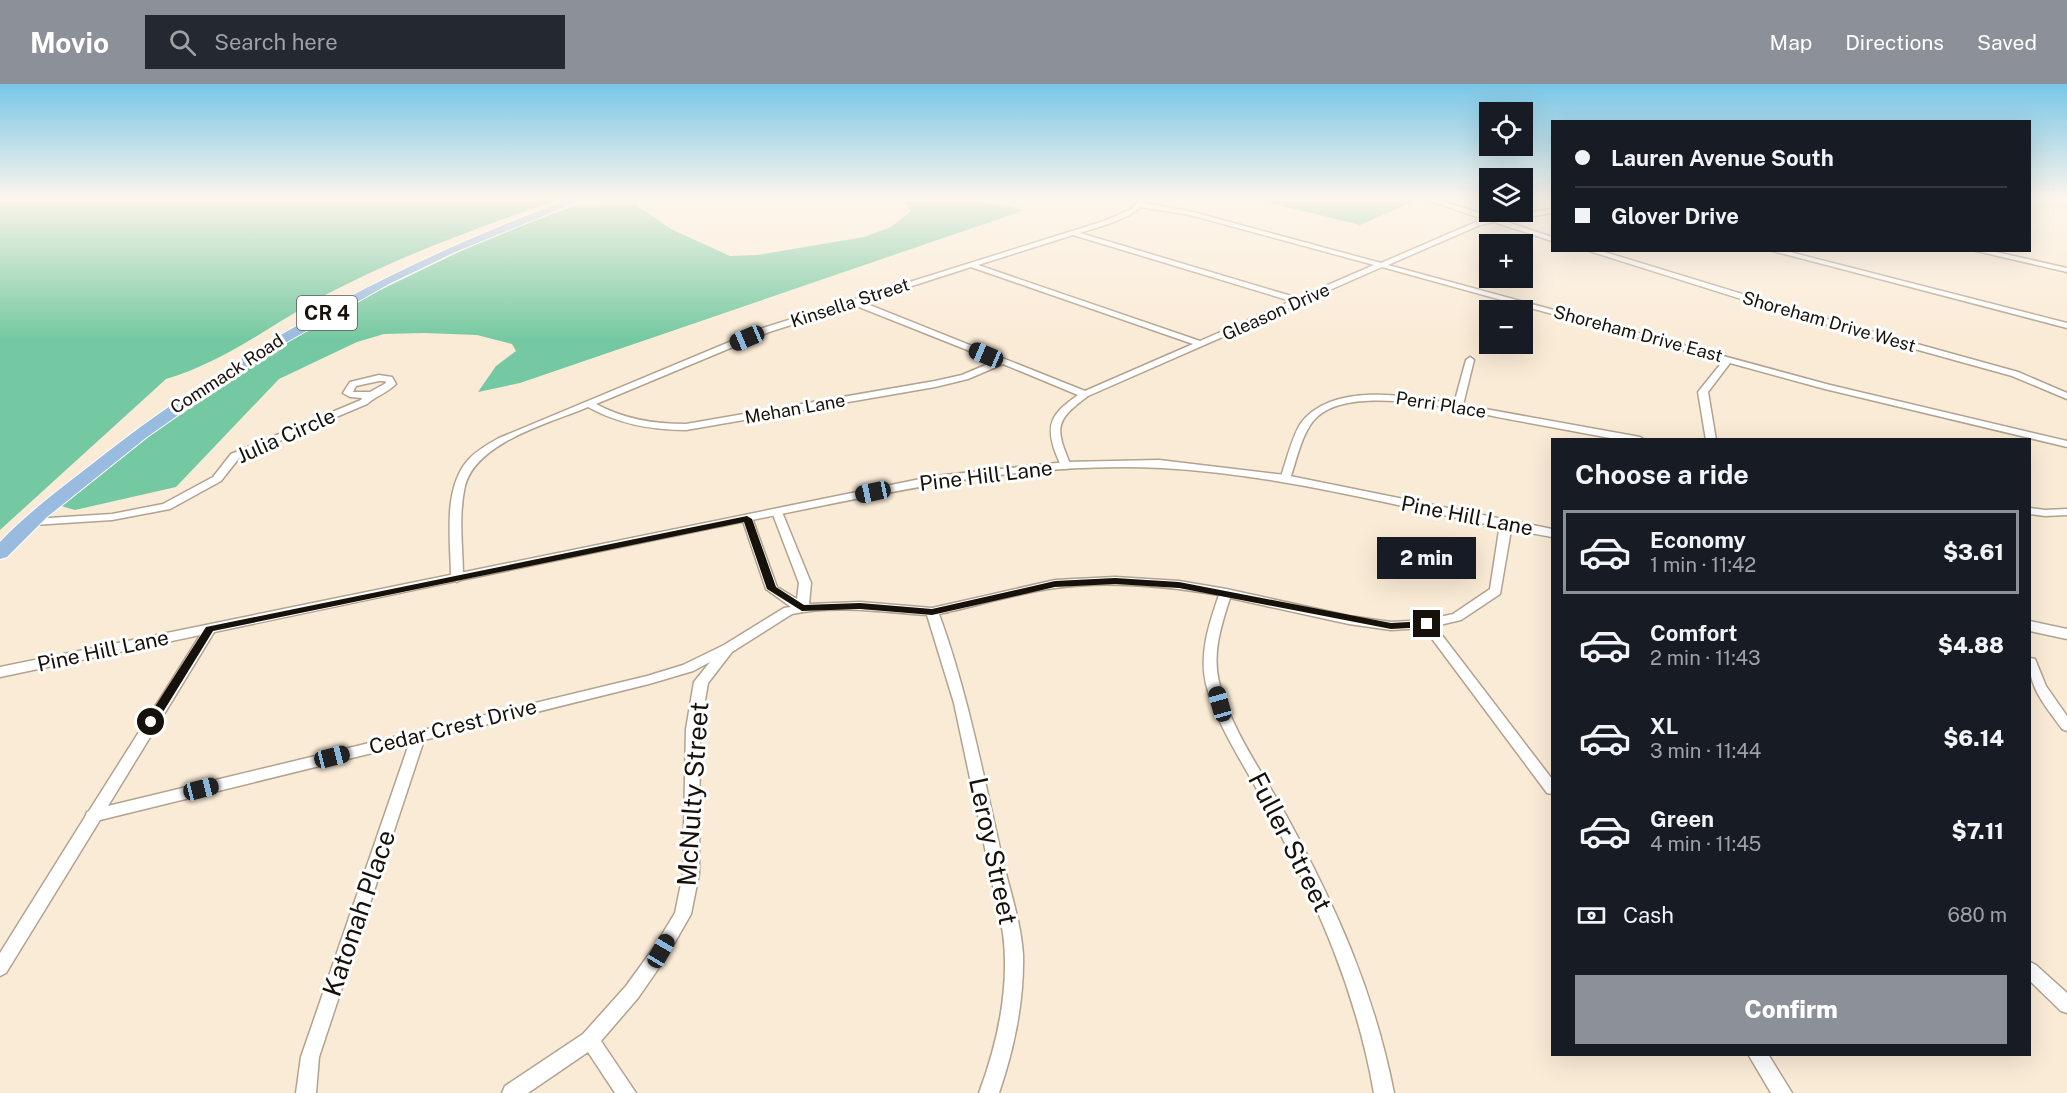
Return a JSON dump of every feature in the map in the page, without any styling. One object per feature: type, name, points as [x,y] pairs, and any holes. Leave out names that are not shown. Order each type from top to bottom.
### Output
[{"type":"main road","name":"Commack Road","points":[[0,553],[112,455],[186,399],[278,341],[463,245]]},
{"type":"street","name":"Kinsella Street","points":[[457,578],[457,494],[469,465],[486,449],[514,434],[766,330],[1033,245]]},
{"type":"street","points":[[1116,245],[1299,301]]},
{"type":"street","name":"Shoreham Drive East","points":[[1312,245],[1903,407],[2067,444]]},
{"type":"street","name":"Gleason Drive","points":[[1066,466],[1053,436],[1055,423],[1062,412],[1086,394],[1427,245]]},
{"type":"street","name":"Shoreham Drive West","points":[[1596,252],[1785,310],[2015,374],[2067,396]]},
{"type":"street","points":[[1780,252],[2067,326]]},
{"type":"street","points":[[1983,252],[2067,270]]},
{"type":"street","points":[[971,265],[1202,344]]},
{"type":"street","points":[[854,302],[1086,394]]},
{"type":"street","points":[[1711,438],[1703,392],[1729,359]]},
{"type":"street","points":[[1458,406],[1470,360]]},
{"type":"street","name":"Mehan Lane","points":[[589,404],[623,421],[665,427],[686,427],[935,384],[965,377],[1001,362]]},
{"type":"street","name":"Julia Circle","points":[[33,522],[112,517],[166,507],[217,479],[235,456],[364,402],[372,394]]},
{"type":"street","name":"Perri Place","points":[[1285,479],[1304,426],[1315,412],[1339,402],[1386,397],[1458,406],[1629,438]]},
{"type":"street","name":"Pine Hill Lane","points":[[0,672],[935,480],[1066,466],[1159,464],[1285,479],[1551,533]]},
{"type":"street","points":[[2031,511],[2067,512]]},
{"type":"street","points":[[777,512],[805,582],[802,608]]},
{"type":"street","points":[[747,519],[772,589],[802,608],[860,606],[932,612],[1055,584],[1115,581],[1179,585],[1349,620],[1391,626],[1427,624],[1457,617],[1496,591],[1506,524]]},
{"type":"street","name":"Fuller Street","points":[[1226,593],[1213,631],[1210,668],[1220,704],[1272,803],[1358,983],[1378,1053],[1384,1093]]},
{"type":"street","name":"Cedar Crest Drive","points":[[92,816],[418,735],[649,681],[688,668],[729,648],[788,611],[802,608]]},
{"type":"street","name":"Leroy Street","points":[[932,612],[948,654],[962,709],[1014,952],[1013,1001],[1004,1053],[989,1093]]},
{"type":"street","points":[[1427,624],[1551,788]]},
{"type":"street","points":[[2031,626],[2067,634]]},
{"type":"street","points":[[0,968],[92,816],[210,629]]},
{"type":"street","name":"McNulty Street","points":[[512,1093],[590,1040],[632,992],[661,951],[682,914],[691,874],[693,729],[701,682],[729,648]]},
{"type":"street","points":[[2031,664],[2040,687],[2067,726]]},
{"type":"street","name":"Katonah Place","points":[[306,1093],[310,1057],[418,735]]},
{"type":"street","points":[[2031,970],[2067,1005]]},
{"type":"street","points":[[590,1040],[626,1093]]},
{"type":"street","points":[[1758,1056],[1782,1093]]},
{"type":"green space","points":[[0,245],[434,245],[317,299],[233,350],[166,379],[0,530]]},
{"type":"green space","points":[[473,245],[706,245],[730,256],[758,255],[816,245],[923,245],[520,383],[478,392],[496,366],[516,351],[512,344],[477,335],[424,333],[384,334],[357,342],[279,379],[176,487],[75,510],[61,506],[199,396],[343,308]]},
{"type":"route","points":[[151,722],[210,629],[673,532],[747,519],[772,589],[802,608],[860,606],[932,612],[1006,593],[1055,584],[1115,581],[1179,585],[1349,620],[1391,626],[1427,624]]}]
